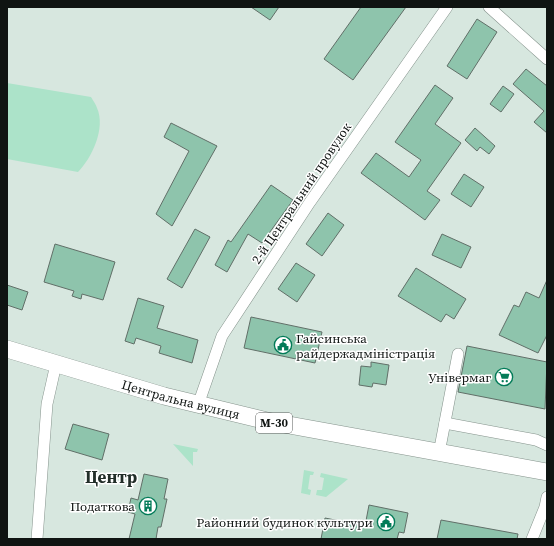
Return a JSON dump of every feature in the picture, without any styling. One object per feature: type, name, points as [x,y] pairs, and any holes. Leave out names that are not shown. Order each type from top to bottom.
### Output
[{"type":"highway","name":"Центральна вулиця","points":[[7,349],[198,405],[267,421],[547,472]]},
{"type":"street","name":"2-й Центральний провулок","points":[[198,405],[222,336],[310,202],[447,7]]},
{"type":"street","points":[[489,7],[547,58]]},
{"type":"street","points":[[439,453],[458,354]]},
{"type":"street","points":[[36,539],[47,404],[56,364]]},
{"type":"street","points":[[445,423],[536,440],[547,445]]},
{"type":"street","points":[[532,539],[545,507],[547,497]]},
{"type":"green space","points":[[7,83],[91,97],[97,107],[99,116],[99,133],[93,151],[78,172],[7,159]]},
{"type":"green space","points":[[173,444],[198,449],[197,452],[193,452],[193,466]]},
{"type":"green space","points":[[304,470],[314,472],[313,475],[310,475],[308,489],[311,490],[310,495],[301,493]]},
{"type":"green space","points":[[321,473],[348,479],[326,497],[316,495],[317,490],[322,490],[324,478],[320,477]]},
{"type":"building","points":[[251,7],[279,7],[270,20]]},
{"type":"building","points":[[361,7],[406,7],[353,80],[324,59]]},
{"type":"building","points":[[477,19],[497,32],[467,79],[447,66]]},
{"type":"building","points":[[526,69],[547,86],[547,133],[534,122],[544,111],[513,84]]},
{"type":"building","points":[[435,85],[453,98],[435,124],[461,143],[427,191],[440,200],[425,220],[361,173],[376,153],[409,177],[421,160],[395,142]]},
{"type":"building","points":[[503,86],[514,94],[501,112],[490,104]]},
{"type":"building","points":[[171,123],[217,146],[172,226],[156,214],[189,151],[164,137]]},
{"type":"building","points":[[475,128],[495,146],[489,154],[480,147],[477,151],[465,140]]},
{"type":"building","points":[[464,174],[484,187],[471,207],[451,194]]},
{"type":"building","points":[[271,185],[293,200],[262,243],[248,234],[227,272],[215,265],[228,240],[231,242]]},
{"type":"building","points":[[328,213],[344,225],[322,256],[306,244]]},
{"type":"building","points":[[195,229],[210,237],[182,288],[167,279]]},
{"type":"building","points":[[442,234],[471,247],[461,268],[432,255]]},
{"type":"building","points":[[55,244],[115,262],[103,300],[82,294],[81,299],[72,296],[74,291],[44,282]]},
{"type":"building","points":[[296,263],[315,275],[297,302],[278,289]]},
{"type":"building","points":[[416,268],[466,299],[454,319],[446,314],[441,322],[398,296]]},
{"type":"building","points":[[547,280],[547,335],[538,353],[499,335],[514,305],[519,307],[526,292],[539,298]]},
{"type":"building","points":[[7,285],[28,292],[22,310],[7,305]]},
{"type":"building","points":[[138,298],[164,306],[157,328],[198,340],[192,363],[159,353],[161,346],[136,338],[134,344],[125,341]]},
{"type":"building","points":[[251,317],[322,332],[315,363],[244,348]]},
{"type":"building","name":"Універмаг","points":[[467,346],[547,362],[545,409],[458,392]]},
{"type":"building","points":[[371,362],[389,365],[386,385],[373,383],[372,387],[359,385],[361,366],[371,367]]},
{"type":"building","points":[[73,424],[109,434],[102,460],[65,449]]},
{"type":"building","name":"Податкова","points":[[144,474],[168,479],[164,499],[167,499],[161,527],[158,527],[156,539],[129,539],[135,514],[128,512],[131,498],[138,500]]},
{"type":"building","name":"Районний будинок культури","points":[[369,505],[408,513],[404,533],[399,532],[397,539],[321,539],[325,518],[365,526]]},
{"type":"building","points":[[441,520],[518,534],[517,539],[437,539]]},
{"type":"place","name":"Гайсинська райдержадміністрація","points":[[283,345]]},
{"type":"place","name":"Універмаг","points":[[504,377]]},
{"type":"place","name":"Податкова","points":[[148,506]]},
{"type":"place","name":"Районний будинок культури","points":[[386,522]]},
{"type":"district","name":"Центр","points":[[111,477]]}]
